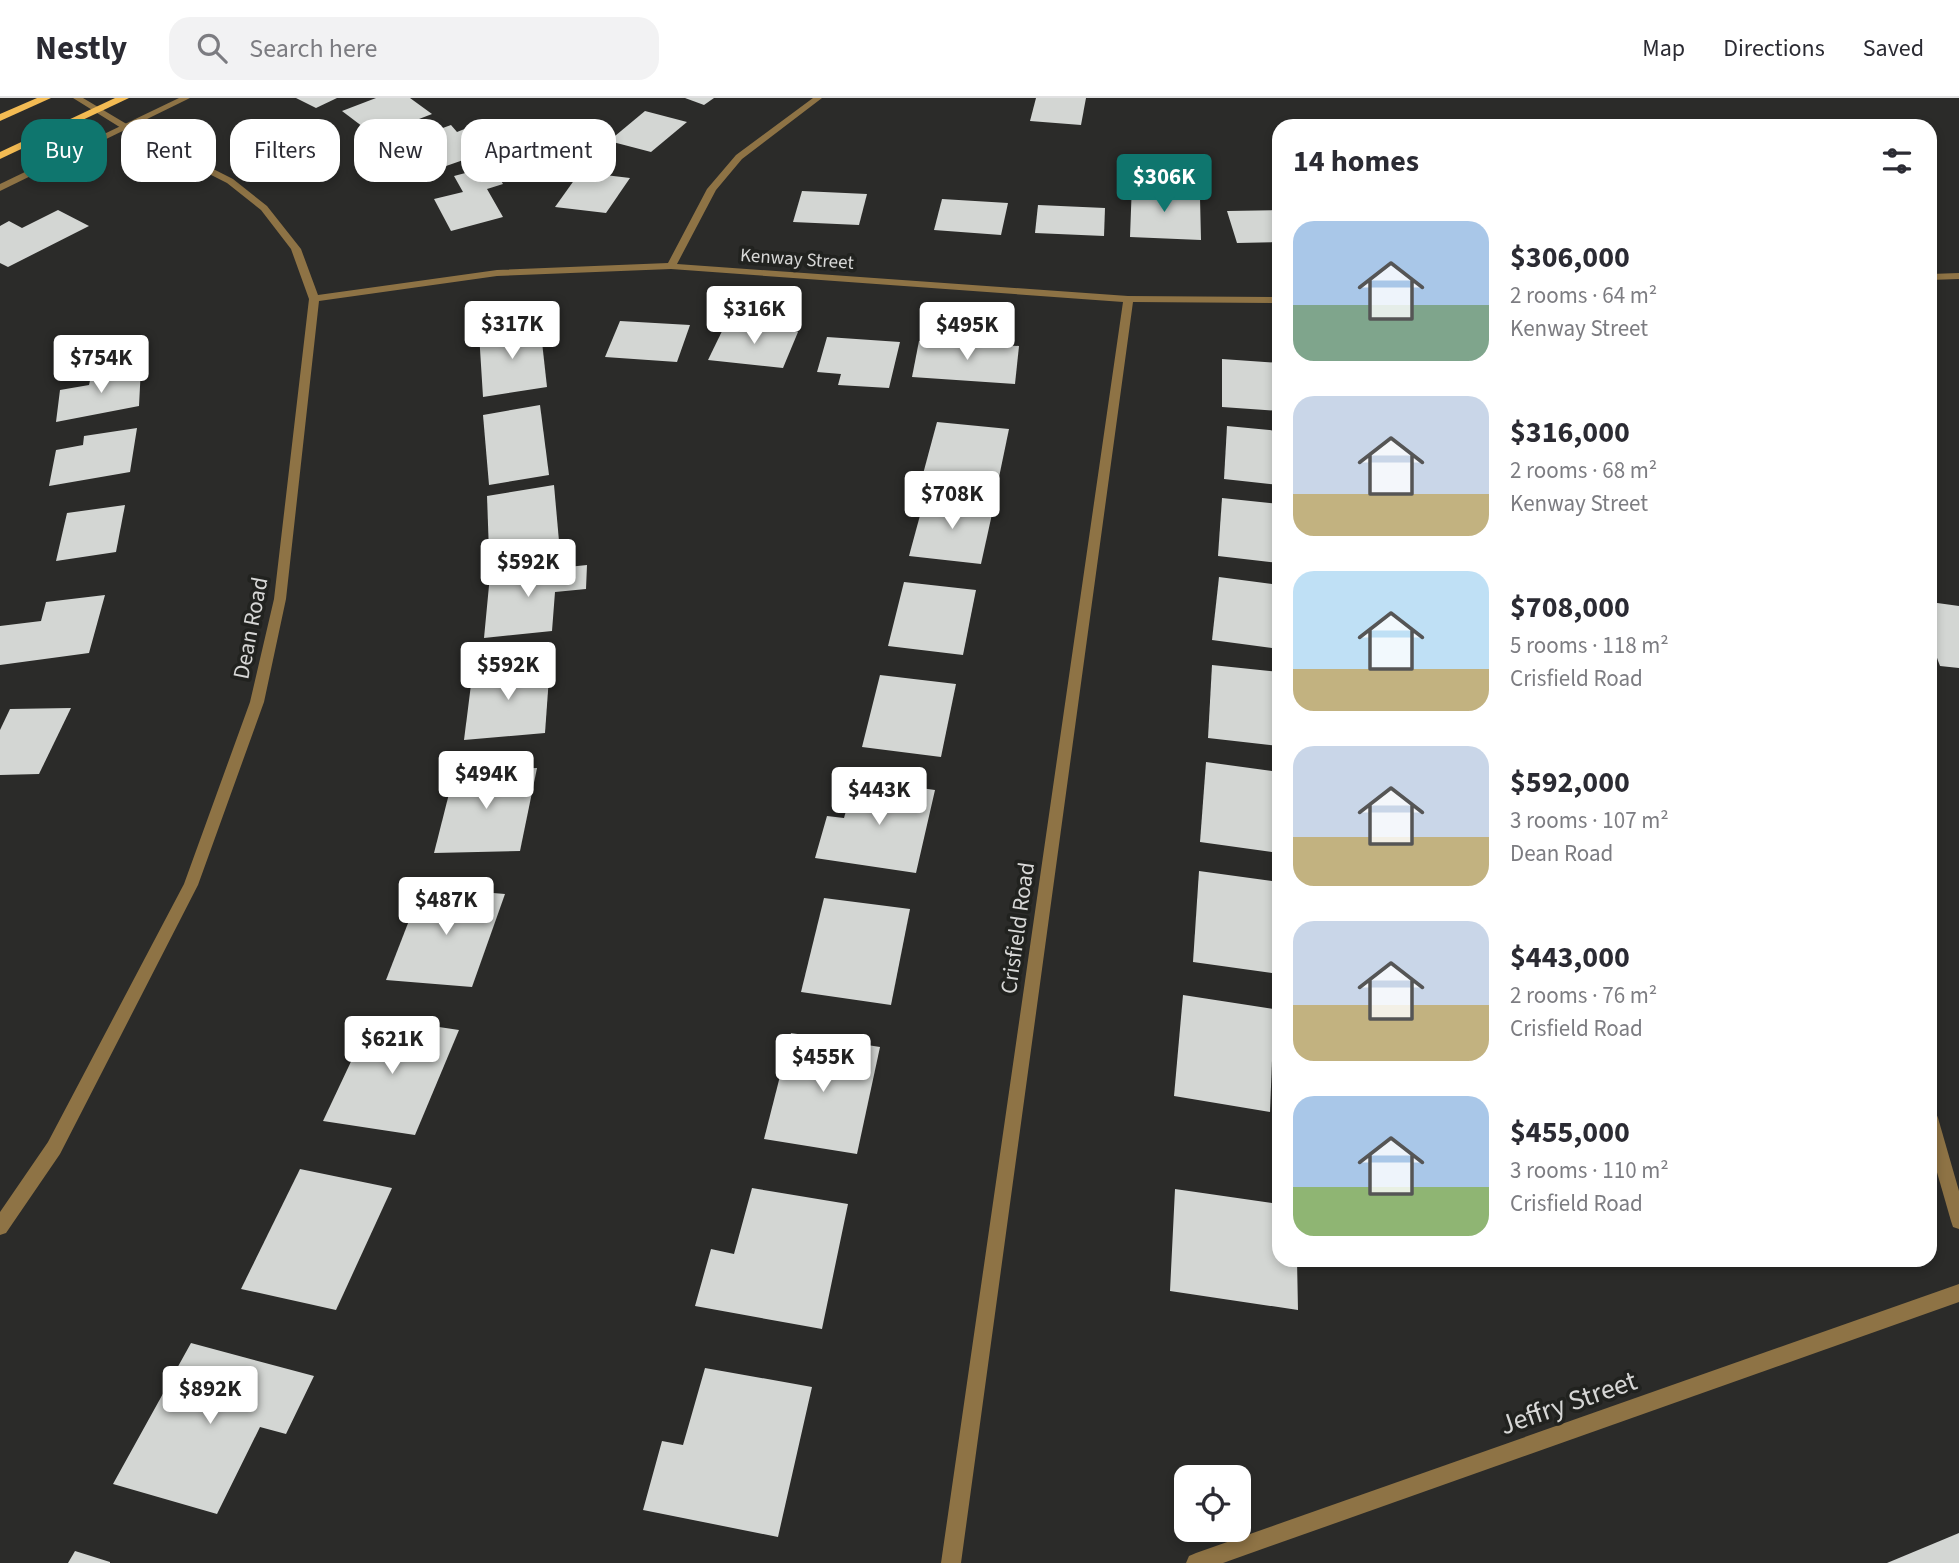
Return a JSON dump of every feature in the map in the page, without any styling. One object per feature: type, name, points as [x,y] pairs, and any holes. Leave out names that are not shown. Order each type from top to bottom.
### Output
[{"type":"main road","points":[[0,118],[46,98]]},
{"type":"main road","points":[[0,156],[124,98]]},
{"type":"street","name":"Dean Road","points":[[77,98],[121,124]]},
{"type":"street","points":[[143,119],[186,98]]},
{"type":"street","points":[[671,266],[712,189],[739,157],[818,98]]},
{"type":"street","points":[[0,188],[121,129]]},
{"type":"street","name":"Dean Road","points":[[0,1227],[54,1148],[191,885],[257,702],[280,599],[314,299],[296,249],[264,208],[230,181],[216,174]]},
{"type":"street","name":"Kenway Street","points":[[314,299],[497,273],[671,266],[1128,299],[1272,300]]},
{"type":"street","points":[[1937,277],[1959,276]]},
{"type":"street","name":"Crisfield Road","points":[[951,1563],[1128,299]]},
{"type":"street","points":[[1937,1143],[1959,1221]]},
{"type":"street","name":"Jeffry Street","points":[[1196,1563],[1959,1293]]},
{"type":"building","points":[[296,98],[337,98],[316,108]]},
{"type":"building","points":[[376,98],[410,98],[432,114],[419,119],[354,120],[342,111]]},
{"type":"building","points":[[685,98],[714,98],[704,105]]},
{"type":"building","points":[[1036,98],[1086,98],[1081,125],[1030,121]]},
{"type":"building","points":[[645,111],[687,122],[651,152],[616,143],[616,135]]},
{"type":"building","points":[[451,125],[457,132],[461,130],[461,161],[447,166],[447,126]]},
{"type":"building","points":[[461,174],[461,182],[502,182],[503,184],[487,189],[503,217],[451,231],[434,199],[463,192],[454,176]]},
{"type":"building","points":[[616,176],[630,178],[606,213],[555,207],[573,182],[616,182]]},
{"type":"building","points":[[1132,183],[1173,185],[1174,196],[1200,198],[1201,240],[1130,237]]},
{"type":"building","points":[[802,191],[867,194],[859,225],[793,222]]},
{"type":"building","points":[[942,199],[1008,203],[1001,235],[934,230]]},
{"type":"building","points":[[1038,205],[1105,208],[1104,236],[1035,233]]},
{"type":"building","points":[[58,210],[89,226],[8,267],[0,263],[0,226],[9,221],[22,228]]},
{"type":"building","points":[[1272,210],[1272,242],[1237,243],[1227,211]]},
{"type":"building","points":[[620,321],[690,325],[677,362],[605,357]]},
{"type":"building","points":[[540,324],[547,387],[483,397],[479,333]]},
{"type":"building","points":[[725,325],[798,332],[783,368],[708,360]]},
{"type":"building","points":[[827,337],[900,342],[889,388],[838,385],[841,374],[817,372]]},
{"type":"building","points":[[919,341],[1019,346],[1015,384],[912,377]]},
{"type":"building","points":[[1222,359],[1272,363],[1272,411],[1222,407]]},
{"type":"building","points":[[141,367],[139,406],[56,422],[60,390],[89,385],[91,376]]},
{"type":"building","points":[[540,405],[549,475],[489,485],[483,415]]},
{"type":"building","points":[[937,422],[1009,429],[998,482],[923,474]]},
{"type":"building","points":[[1227,426],[1272,430],[1272,484],[1224,479]]},
{"type":"building","points":[[137,428],[130,472],[49,486],[56,450],[83,445],[84,436]]},
{"type":"building","points":[[554,485],[559,541],[489,552],[487,496]]},
{"type":"building","points":[[925,497],[994,505],[981,564],[909,556]]},
{"type":"building","points":[[1222,498],[1272,503],[1272,562],[1218,556]]},
{"type":"building","points":[[125,505],[116,552],[56,561],[67,513]]},
{"type":"building","points":[[587,565],[586,589],[555,592],[552,631],[484,638],[490,575]]},
{"type":"building","points":[[1219,577],[1272,584],[1272,648],[1212,640]]},
{"type":"building","points":[[904,582],[976,590],[963,655],[888,646]]},
{"type":"building","points":[[105,595],[89,653],[0,665],[0,626],[41,621],[46,602]]},
{"type":"building","points":[[1937,603],[1959,606],[1959,668],[1940,666],[1937,658]]},
{"type":"building","points":[[550,663],[545,733],[464,740],[473,669]]},
{"type":"building","points":[[1212,665],[1272,671],[1272,745],[1208,738]]},
{"type":"building","points":[[880,675],[956,684],[941,757],[862,747]]},
{"type":"building","points":[[71,708],[39,774],[0,775],[0,730],[10,709]]},
{"type":"building","points":[[1206,762],[1272,771],[1272,852],[1200,842]]},
{"type":"building","points":[[537,768],[520,851],[434,853],[455,770]]},
{"type":"building","points":[[855,779],[935,790],[916,873],[815,858],[827,816],[844,818]]},
{"type":"building","points":[[1199,871],[1272,881],[1272,973],[1193,962]]},
{"type":"building","points":[[422,887],[505,894],[472,987],[386,980]]},
{"type":"building","points":[[824,898],[910,909],[891,1005],[801,992]]},
{"type":"building","points":[[1183,995],[1272,1009],[1270,1112],[1174,1096]]},
{"type":"building","points":[[372,1017],[459,1030],[415,1135],[323,1121]]},
{"type":"building","points":[[791,1033],[880,1047],[857,1154],[764,1139]]},
{"type":"building","points":[[300,1169],[392,1188],[336,1310],[241,1289]]},
{"type":"building","points":[[752,1188],[848,1204],[822,1329],[695,1306],[711,1249],[734,1254]]},
{"type":"building","points":[[1175,1189],[1272,1203],[1272,1267],[1297,1267],[1298,1310],[1170,1291]]},
{"type":"building","points":[[191,1343],[314,1376],[286,1434],[260,1427],[217,1514],[113,1484]]},
{"type":"building","points":[[705,1368],[812,1387],[778,1537],[643,1510],[662,1441],[683,1445]]},
{"type":"building","points":[[1959,1533],[1959,1563],[1887,1563]]},
{"type":"building","points":[[75,1551],[110,1562],[110,1563],[68,1563]]}]
